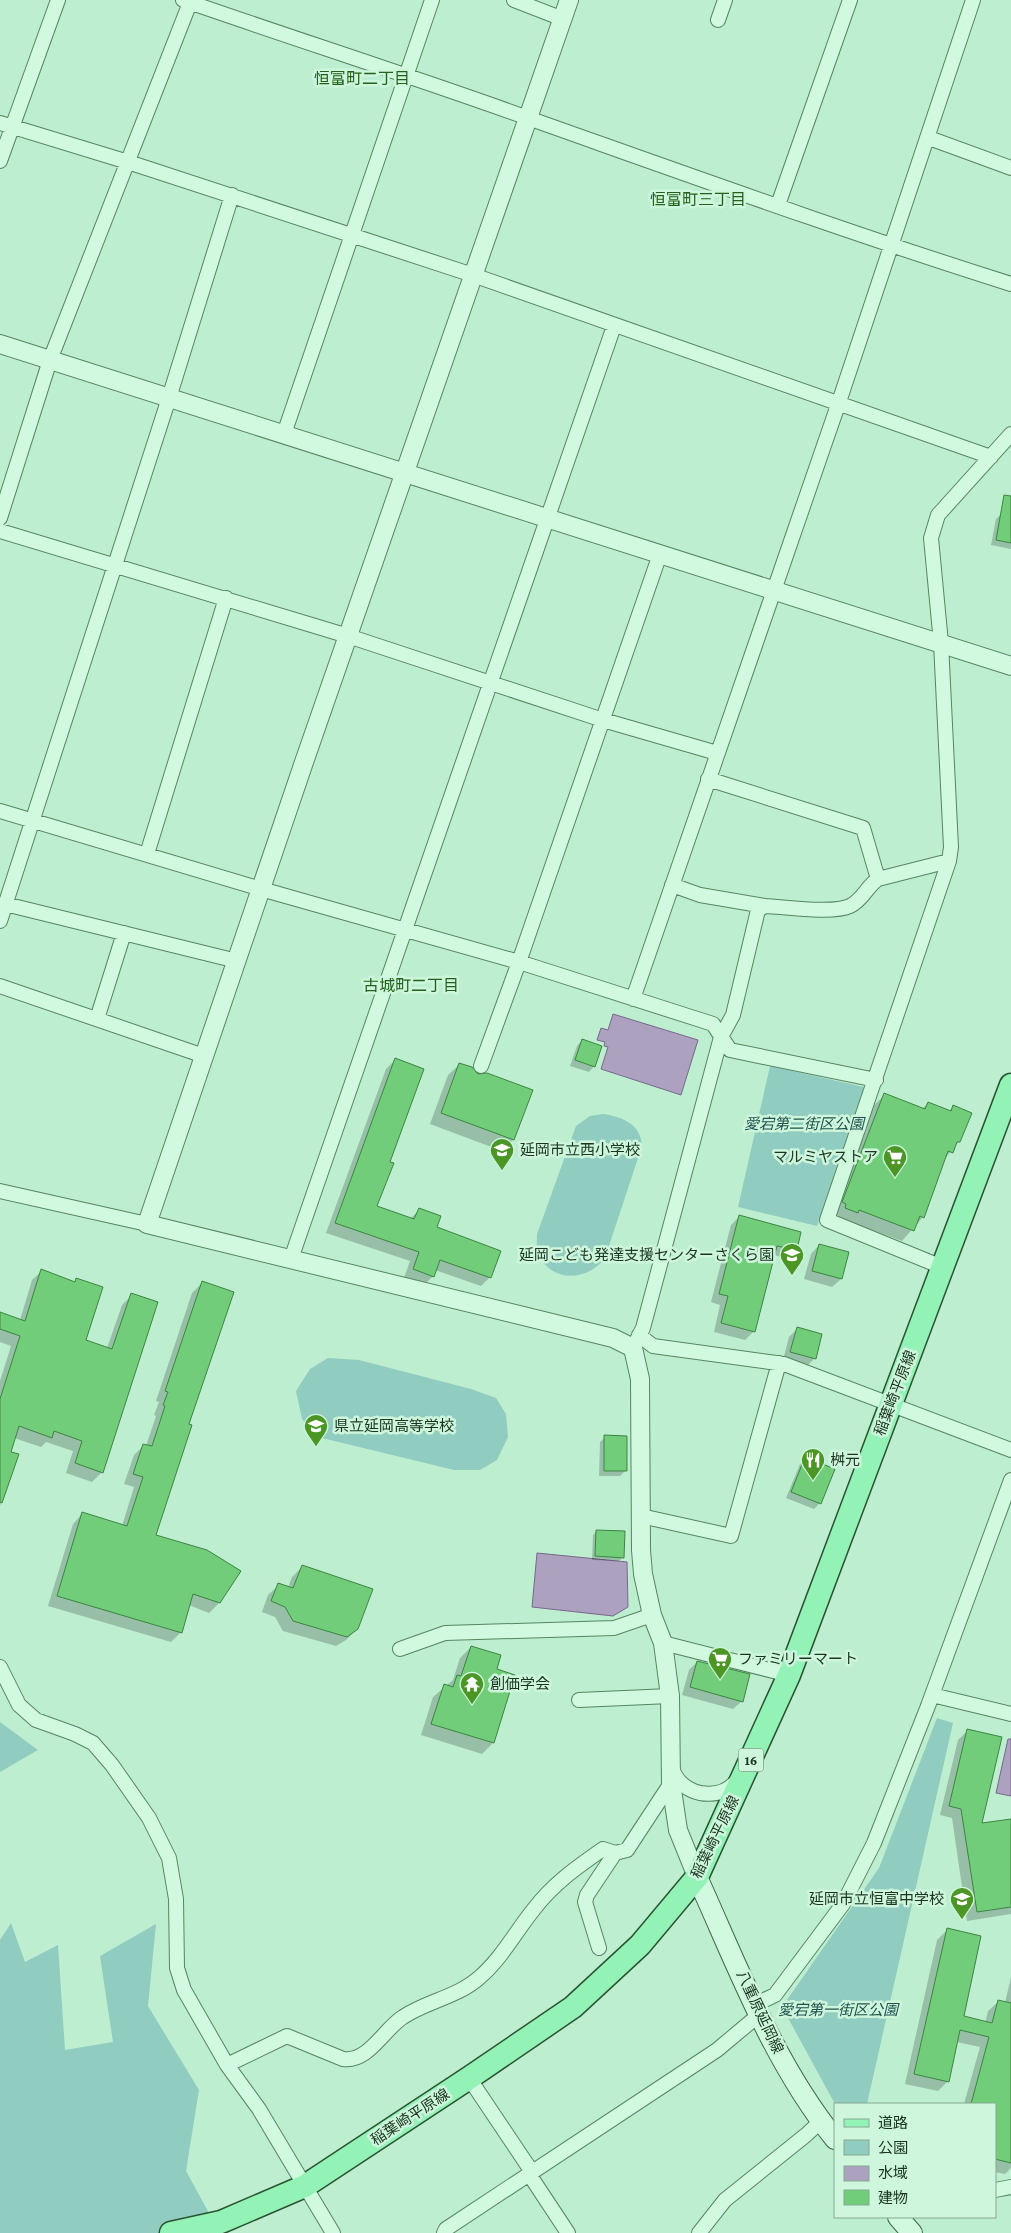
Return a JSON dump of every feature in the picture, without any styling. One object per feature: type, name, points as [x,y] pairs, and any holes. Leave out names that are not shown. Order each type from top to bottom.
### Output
[{"type":"main road","name":"稲葉崎平原線","points":[[171,2233],[221,2222],[305,2186],[470,2078],[574,2007],[640,1946],[697,1878],[788,1675],[942,1268],[1005,1115],[1011,1085]]},
{"type":"main road","name":"八重原延岡線","points":[[697,1878],[790,2075],[834,2138]]},
{"type":"main road","points":[[899,2218],[912,2233]]},
{"type":"street","points":[[0,161],[6,125],[58,0]]},
{"type":"street","points":[[284,434],[432,0]]},
{"type":"street","points":[[514,0],[563,19]]},
{"type":"street","points":[[147,1224],[348,636],[569,0]]},
{"type":"street","points":[[718,20],[724,0]]},
{"type":"street","points":[[778,205],[850,0]]},
{"type":"street","points":[[633,999],[890,246],[929,138],[973,0]]},
{"type":"street","points":[[0,518],[50,360],[128,162],[188,1],[778,205],[890,246],[1011,284]]},
{"type":"street","points":[[6,125],[232,195],[473,275],[991,457]]},
{"type":"street","points":[[929,138],[1011,168]]},
{"type":"street","points":[[0,921],[169,398],[232,195]]},
{"type":"street","points":[[291,1259],[614,326]]},
{"type":"street","points":[[0,344],[1011,666]]},
{"type":"street","points":[[942,1268],[827,1220],[949,862],[951,847],[941,643],[931,538],[938,515],[1011,434]]},
{"type":"street","points":[[0,531],[226,598],[491,682],[603,720],[717,754]]},
{"type":"street","points":[[481,1066],[519,962],[660,554]]},
{"type":"street","points":[[147,854],[226,598]]},
{"type":"street","points":[[708,779],[863,828],[878,879]]},
{"type":"street","points":[[0,811],[261,889],[519,962],[713,1024],[730,1050],[876,1080]]},
{"type":"street","points":[[672,885],[700,895],[765,906],[836,909],[851,906],[878,879],[949,862]]},
{"type":"street","points":[[5,904],[237,960]]},
{"type":"street","points":[[697,1878],[678,1830],[671,1776],[670,1696],[663,1642],[652,1615],[643,1574],[640,1379],[636,1342],[722,1038],[733,1016],[758,910],[765,906]]},
{"type":"street","points":[[97,1020],[124,933]]},
{"type":"street","points":[[0,986],[204,1056]]},
{"type":"street","points":[[0,1192],[147,1224],[613,1338],[653,1346],[779,1363],[1011,1450]]},
{"type":"street","points":[[641,1516],[731,1536],[779,1363]]},
{"type":"street","points":[[444,2233],[446,2229],[717,2050],[758,2009],[776,1995],[843,1904],[874,1843],[932,1695],[1011,1480]]},
{"type":"street","points":[[400,1649],[445,1634],[614,1628],[652,1615]]},
{"type":"street","points":[[663,1642],[788,1675]]},
{"type":"street","points":[[0,1667],[19,1705],[36,1720],[75,1734],[93,1743],[112,1765],[150,1818],[169,1858],[176,1899],[177,1968],[184,1990],[227,2065],[259,2109],[333,2233]]},
{"type":"street","points":[[932,1695],[1011,1714]]},
{"type":"street","points":[[579,1700],[670,1696]]},
{"type":"street","points":[[671,1776],[690,1790],[708,1794],[724,1792],[732,1788],[748,1766]]},
{"type":"street","points":[[227,2065],[287,2036],[343,2059],[350,2060],[365,2053],[402,2017],[459,1991],[479,1978],[496,1962],[535,1908],[560,1880],[603,1850],[614,1853],[627,1850],[671,1776]]},
{"type":"street","points":[[599,1948],[585,1902],[587,1895],[614,1853]]},
{"type":"street","points":[[470,2078],[568,2233]]},
{"type":"street","points":[[699,2233],[725,2200],[821,2121]]},
{"type":"street","points":[[996,2190],[1011,2187]]},
{"type":"green space","name":"愛宕第二街区公園","points":[[770,1066],[864,1087],[817,1226],[738,1207]]},
{"type":"green space","points":[[603,1114],[617,1117],[630,1123],[638,1132],[642,1146],[605,1258],[589,1272],[569,1276],[560,1274],[551,1270],[538,1253],[537,1234],[576,1126],[590,1116]]},
{"type":"green space","points":[[328,1358],[359,1360],[471,1389],[496,1398],[506,1414],[508,1437],[497,1460],[480,1470],[454,1470],[318,1437],[302,1419],[296,1391],[310,1369]]},
{"type":"green space","name":"愛宕第一街区公園","points":[[937,1718],[953,1723],[867,2103],[834,2103],[782,2007],[879,1868]]},
{"type":"green space","points":[[0,1722],[38,1750],[0,1772]]},
{"type":"green space","points":[[11,1923],[25,1962],[58,1945],[65,2050],[113,2042],[100,1956],[156,1924],[148,2006],[199,2090],[186,2171],[220,2233],[0,2233],[0,1940]]},
{"type":"water","points":[[613,1014],[698,1040],[681,1095],[601,1069],[608,1047],[604,1046],[605,1042],[597,1040],[601,1028],[608,1030]]},
{"type":"water","points":[[537,1553],[627,1562],[628,1607],[613,1616],[532,1607]]},
{"type":"water","points":[[1008,1739],[1011,1739],[1011,1796],[996,1793]]},
{"type":"building","points":[[1004,495],[1011,496],[1011,543],[996,540]]},
{"type":"building","points":[[582,1039],[602,1046],[595,1067],[575,1060]]},
{"type":"building","points":[[395,1058],[424,1069],[390,1162],[394,1163],[377,1206],[414,1219],[419,1208],[441,1216],[437,1227],[501,1251],[491,1278],[440,1260],[434,1277],[413,1269],[419,1252],[335,1223]]},
{"type":"building","points":[[459,1063],[472,1067],[478,1074],[487,1073],[533,1090],[514,1140],[441,1113]]},
{"type":"building","name":"マルミヤストア","points":[[884,1093],[925,1109],[928,1102],[951,1111],[953,1105],[972,1113],[960,1142],[957,1142],[953,1153],[948,1151],[924,1218],[920,1216],[914,1231],[859,1210],[858,1213],[845,1208],[846,1204],[842,1202]]},
{"type":"building","name":"延岡こども発達支援センターさくら園","points":[[739,1215],[801,1232],[797,1250],[777,1246],[755,1332],[721,1323],[728,1296],[719,1294]]},
{"type":"building","name":"延岡こども発達支援センターさくら園","points":[[819,1244],[849,1252],[842,1279],[812,1271]]},
{"type":"building","points":[[41,1269],[75,1282],[76,1278],[103,1287],[86,1340],[112,1349],[131,1293],[158,1302],[103,1473],[75,1463],[82,1441],[54,1431],[52,1438],[19,1426],[11,1452],[19,1454],[2,1503],[0,1502],[0,1399],[20,1336],[0,1329],[0,1312],[25,1321]]},
{"type":"building","points":[[202,1281],[234,1292],[189,1424],[192,1425],[156,1535],[207,1550],[241,1571],[220,1603],[193,1594],[182,1633],[57,1596],[82,1512],[127,1526],[143,1477],[133,1474],[143,1444],[152,1446],[165,1406],[163,1405],[168,1392],[165,1391]]},
{"type":"building","points":[[797,1327],[822,1334],[816,1359],[790,1352]]},
{"type":"building","points":[[604,1435],[627,1436],[627,1471],[604,1471]]},
{"type":"building","name":"桝元","points":[[805,1457],[835,1469],[821,1504],[791,1492]]},
{"type":"building","points":[[596,1530],[625,1531],[624,1558],[595,1556]]},
{"type":"building","points":[[302,1565],[373,1589],[358,1629],[347,1637],[293,1621],[285,1607],[271,1601],[278,1583],[293,1588]]},
{"type":"building","name":"創価学会","points":[[471,1646],[501,1655],[497,1669],[515,1675],[494,1743],[431,1724],[444,1684],[453,1687],[457,1675],[461,1676]]},
{"type":"building","name":"ファミリーマート","points":[[697,1661],[750,1674],[743,1702],[690,1687]]},
{"type":"building","points":[[967,1729],[1002,1737],[982,1823],[1011,1819],[1011,1907],[977,1912],[961,1809],[949,1806]]},
{"type":"building","points":[[947,1928],[981,1936],[964,2016],[992,2023],[998,2000],[1011,2003],[1011,2163],[996,2159],[996,2103],[971,2103],[989,2037],[960,2030],[949,2082],[914,2074]]},
{"type":"place","name":"延岡市立西小学校","points":[[502,1171]]},
{"type":"place","name":"マルミヤストア","points":[[895,1178]]},
{"type":"place","name":"延岡こども発達支援センターさくら園","points":[[792,1276]]},
{"type":"place","name":"県立延岡高等学校","points":[[316,1447]]},
{"type":"place","name":"桝元","points":[[813,1481]]},
{"type":"place","name":"ファミリーマート","points":[[720,1680]]},
{"type":"place","name":"創価学会","points":[[472,1705]]},
{"type":"place","name":"延岡市立恒富中学校","points":[[962,1920]]},
{"type":"district","name":"恒富町二丁目","points":[[362,78]]},
{"type":"district","name":"恒富町三丁目","points":[[698,199]]},
{"type":"district","name":"古城町二丁目","points":[[411,985]]}]
